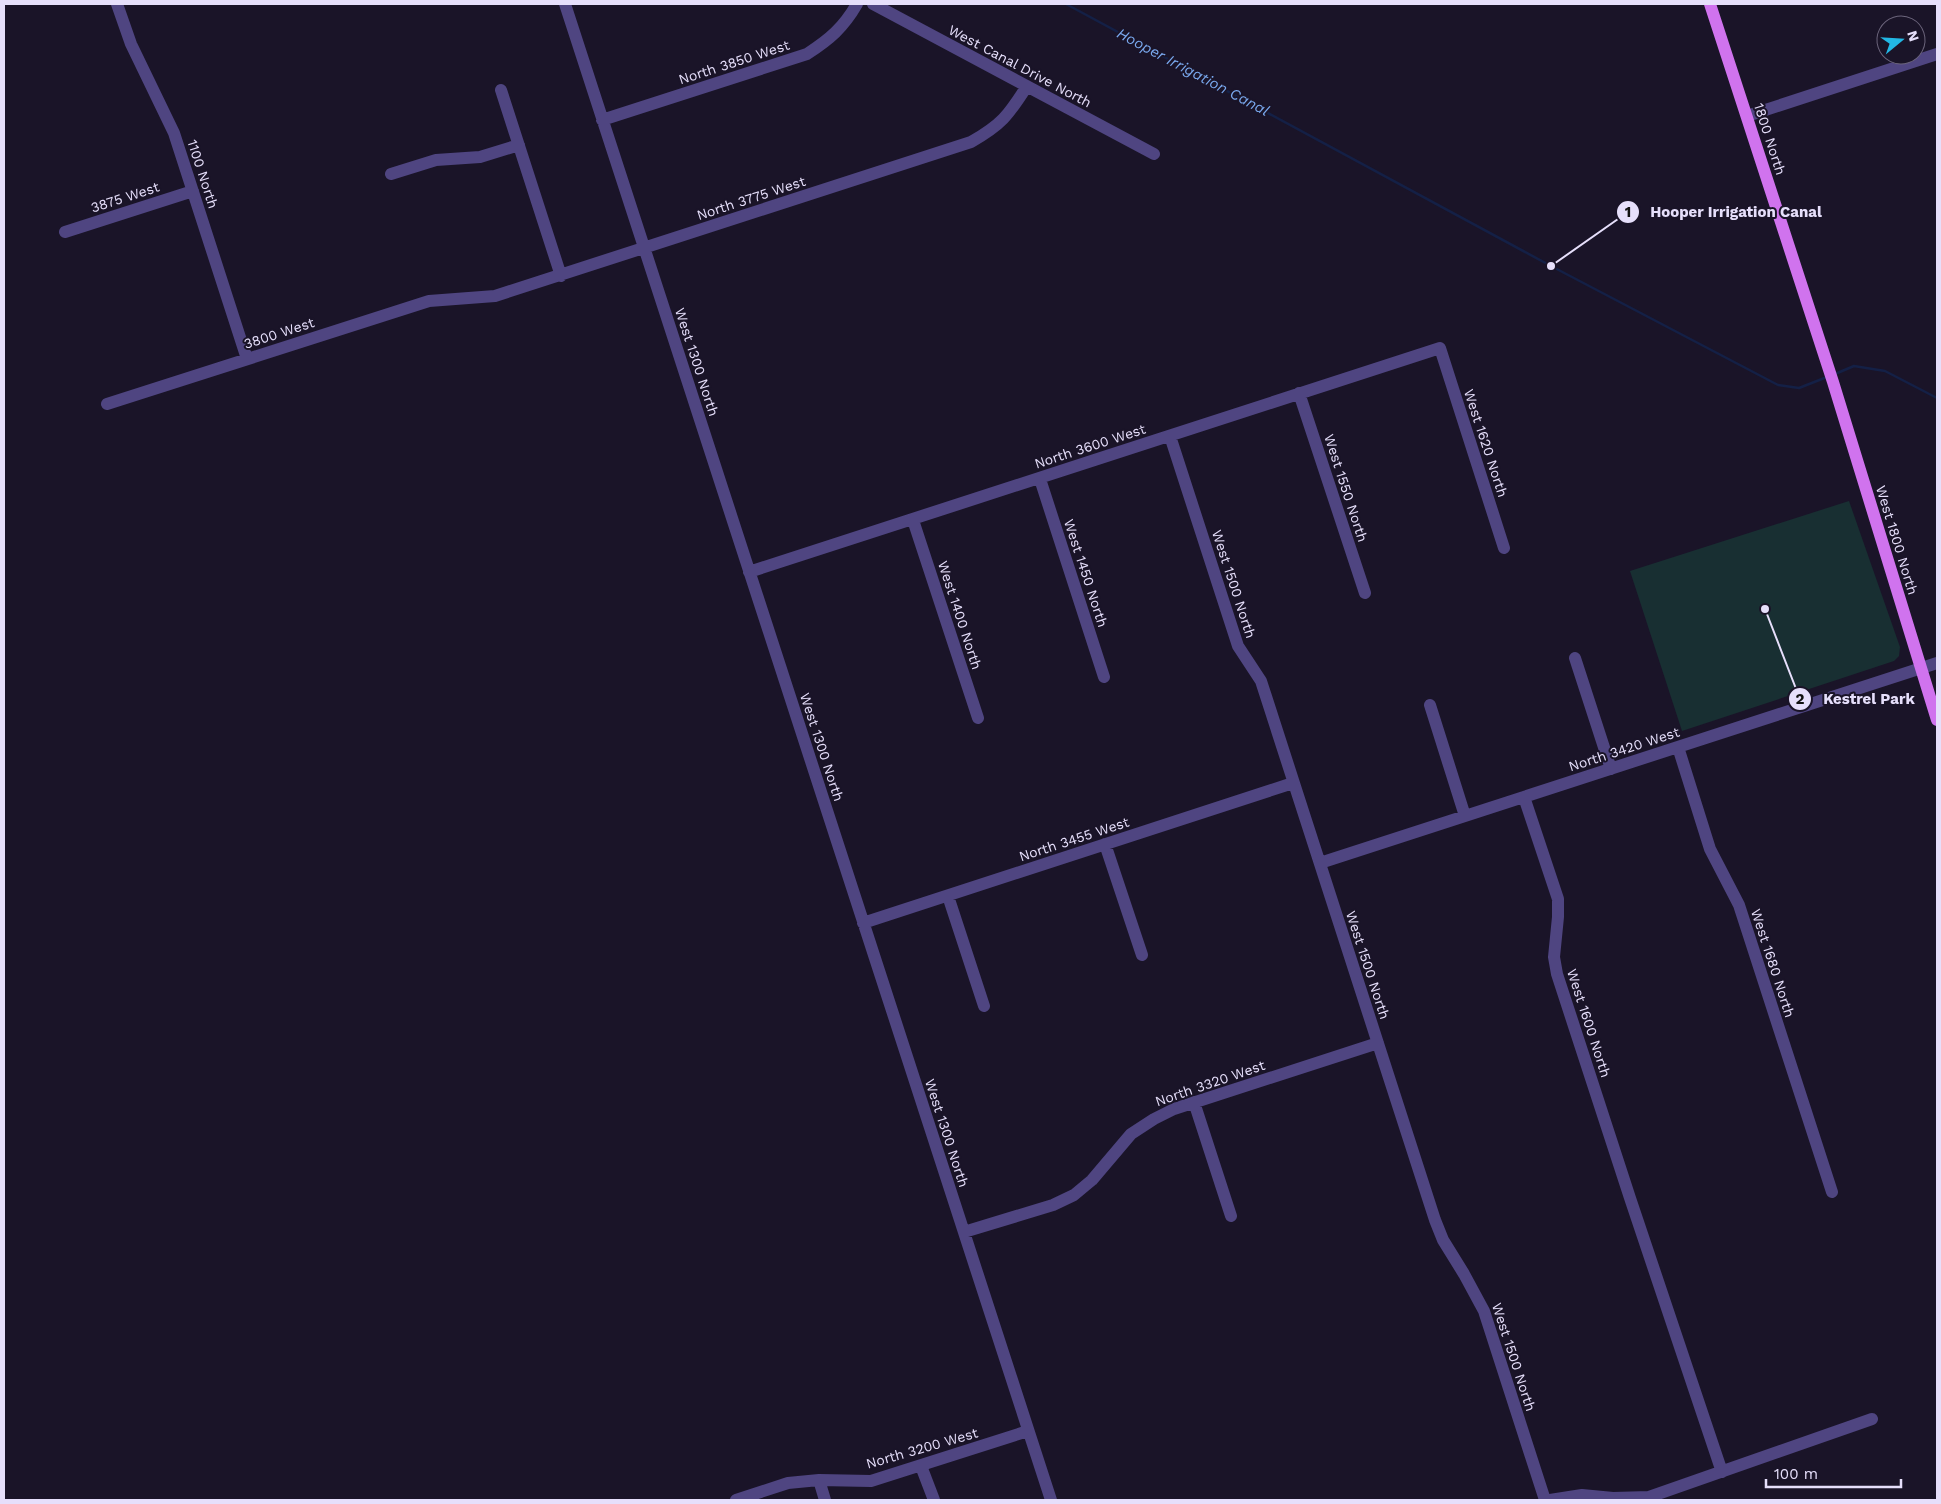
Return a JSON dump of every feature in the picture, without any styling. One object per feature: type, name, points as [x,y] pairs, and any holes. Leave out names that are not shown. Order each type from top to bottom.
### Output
[{"type":"main road","name":"1800 North","points":[[1710,4],[1828,369]]},
{"type":"main road","name":"West 1800 North","points":[[1828,369],[1937,720]]},
{"type":"street","name":"1100 North","points":[[117,4],[131,44],[174,133],[247,359]]},
{"type":"street","name":"West 1300 North","points":[[565,4],[1051,1500]]},
{"type":"street","name":"North 3850 West","points":[[602,120],[807,54],[829,40],[847,22],[857,4]]},
{"type":"street","name":"West Canal Drive North","points":[[873,4],[1154,154]]},
{"type":"street","points":[[1747,116],[1937,54]]},
{"type":"street","name":"North 3775 West","points":[[462,298],[495,296],[970,142],[992,130],[1010,113],[1027,86]]},
{"type":"street","points":[[501,90],[560,276]]},
{"type":"street","points":[[391,174],[436,160],[480,157],[519,145]]},
{"type":"street","name":"3875 West","points":[[65,232],[193,190]]},
{"type":"street","name":"3800 West","points":[[107,404],[429,300],[462,298]]},
{"type":"street","name":"North 3600 West","points":[[749,572],[1440,348]]},
{"type":"street","name":"West 1620 North","points":[[1440,348],[1504,548]]},
{"type":"street","name":"West 1550 North","points":[[1299,393],[1365,593]]},
{"type":"street","name":"West 1500 North","points":[[1170,436],[1238,646],[1260,681],[1435,1220],[1443,1240],[1484,1311],[1544,1500]]},
{"type":"street","name":"West 1450 North","points":[[1040,479],[1104,677]]},
{"type":"street","name":"West 1400 North","points":[[913,520],[978,718]]},
{"type":"street","points":[[1575,658],[1611,768]]},
{"type":"street","name":"North 3420 West","points":[[1320,863],[1937,663]]},
{"type":"street","points":[[1430,704],[1465,816]]},
{"type":"street","name":"West 1680 North","points":[[1678,747],[1710,848],[1739,905],[1832,1192]]},
{"type":"street","name":"North 3455 West","points":[[863,924],[1294,783]]},
{"type":"street","name":"West 1600 North","points":[[1524,797],[1558,899],[1554,956],[1557,974],[1722,1472]]},
{"type":"street","points":[[1106,844],[1142,955]]},
{"type":"street","points":[[948,896],[984,1006]]},
{"type":"street","name":"North 3320 West","points":[[964,1232],[1053,1204],[1074,1195],[1092,1180],[1131,1134],[1154,1118],[1194,1102],[1378,1043]]},
{"type":"street","points":[[1194,1102],[1231,1216]]},
{"type":"street","points":[[1550,1500],[1582,1495],[1613,1498],[1649,1497],[1872,1419]]},
{"type":"street","name":"North 3200 West","points":[[736,1500],[788,1483],[819,1480],[872,1481],[1028,1431]]},
{"type":"street","points":[[921,1466],[934,1500]]},
{"type":"street","points":[[819,1480],[825,1500]]},
{"type":"green space","points":[[1849,501],[1900,647],[1899,656],[1894,661],[1682,731],[1630,571]]},
{"type":"waterway","name":"Hooper Irrigation Canal","points":[[1066,4],[1551,266],[1778,385],[1799,388],[1827,377]]},
{"type":"waterway","name":"Hooper Irrigation Canal","points":[[1835,374],[1854,366],[1885,371],[1937,398]]},
{"type":"place","name":"Hooper Irrigation Canal","points":[[1551,266]]},
{"type":"place","name":"Kestrel Park","points":[[1765,609]]}]
